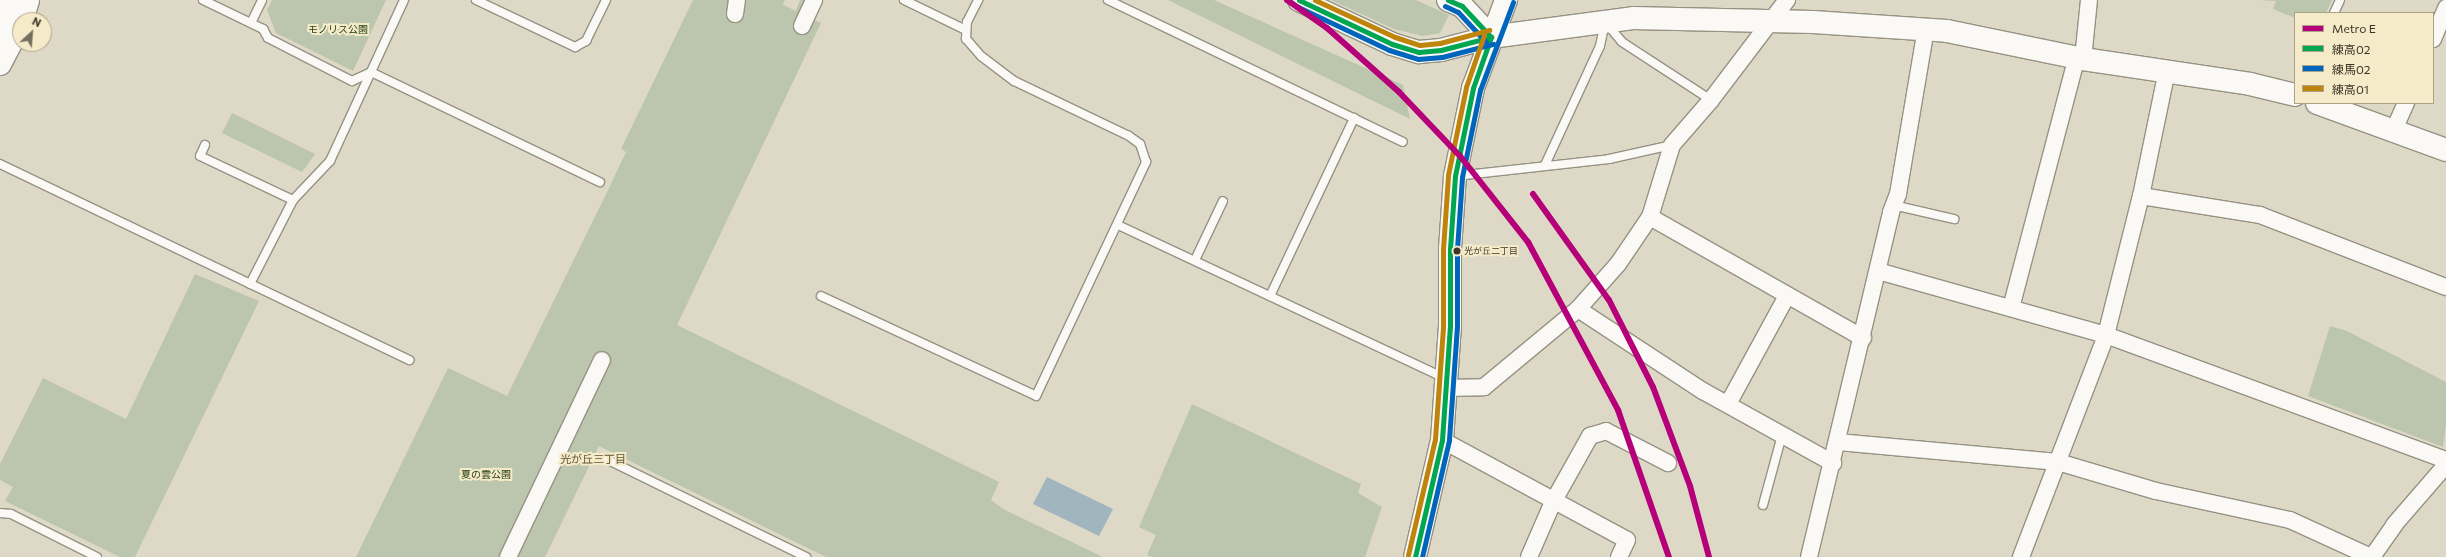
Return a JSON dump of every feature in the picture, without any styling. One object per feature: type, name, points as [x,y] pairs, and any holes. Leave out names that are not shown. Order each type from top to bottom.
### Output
[{"type":"street","points":[[0,36],[11,0]]},
{"type":"street","points":[[24,12],[28,0]]},
{"type":"street","points":[[802,26],[814,0]]},
{"type":"street","points":[[1299,0],[1392,44],[1419,52],[1441,50],[1491,37],[1633,18],[1772,21],[1926,28],[2080,58],[2250,84],[2294,95]]},
{"type":"street","points":[[1448,0],[1462,6],[1491,37]]},
{"type":"street","points":[[1415,557],[1442,440],[1450,327],[1450,249],[1456,176],[1473,88],[1506,0]]},
{"type":"street","points":[[1445,383],[1484,387],[1578,309],[1618,264],[1650,217],[1672,145],[1711,100],[1787,0]]},
{"type":"street","points":[[2012,308],[2080,58],[2089,0]]},
{"type":"street","points":[[2434,36],[2446,8]]},
{"type":"street","points":[[1809,557],[1894,205],[1898,194],[1926,28]]},
{"type":"street","points":[[0,64],[12,41]]},
{"type":"street","points":[[2022,557],[2106,335],[2141,196],[2167,71]]},
{"type":"street","points":[[2320,104],[2393,132],[2446,150]]},
{"type":"street","points":[[2393,132],[2406,104]]},
{"type":"street","points":[[2141,196],[2260,215],[2446,287]]},
{"type":"street","points":[[1650,217],[1862,338]]},
{"type":"street","points":[[1878,271],[2106,335],[2446,460]]},
{"type":"street","points":[[1728,404],[1787,296]]},
{"type":"street","points":[[1578,309],[1703,391],[1832,463]]},
{"type":"street","points":[[508,557],[602,360]]},
{"type":"street","points":[[1529,557],[1553,502],[1590,436],[1606,431],[1668,463]]},
{"type":"street","points":[[1442,440],[1553,502],[1627,540],[1618,557]]},
{"type":"street","points":[[1838,442],[2058,462],[2156,490],[2290,520],[2371,557],[2394,525],[2446,465]]},
{"type":"lane","points":[[203,0],[264,29],[268,38],[352,81],[371,72]]},
{"type":"lane","points":[[251,23],[262,0]]},
{"type":"lane","points":[[250,284],[293,200],[330,161],[404,0]]},
{"type":"lane","points":[[476,0],[575,47],[586,41],[606,0]]},
{"type":"lane","points":[[904,0],[966,30]]},
{"type":"lane","points":[[821,296],[1036,396],[1146,162],[1140,144],[1114,128],[1014,81],[981,56],[966,39],[966,30],[978,0]]},
{"type":"lane","points":[[1108,0],[1404,142]]},
{"type":"lane","points":[[2334,12],[2340,0]]},
{"type":"lane","points":[[1605,22],[1622,42],[1711,100]]},
{"type":"lane","points":[[1545,165],[1600,46],[1605,22]]},
{"type":"lane","points":[[371,72],[600,182]]},
{"type":"lane","points":[[1270,296],[1354,118]]},
{"type":"lane","points":[[205,145],[200,156],[293,200]]},
{"type":"lane","points":[[1456,176],[1609,159],[1672,145]]},
{"type":"lane","points":[[0,164],[409,360]]},
{"type":"lane","points":[[1195,260],[1224,201]]},
{"type":"lane","points":[[1894,205],[1954,219]]},
{"type":"lane","points":[[1118,224],[1270,296],[1445,383]]},
{"type":"lane","points":[[1763,505],[1782,435]]},
{"type":"lane","points":[[606,459],[806,557]]},
{"type":"lane","points":[[0,513],[11,514],[97,557]]},
{"type":"green space","name":"モノリス公園","points":[[272,0],[386,0],[353,71],[276,33],[267,10]]},
{"type":"green space","name":"夏の雲公園","points":[[693,0],[773,0],[821,23],[677,325],[999,482],[991,500],[1003,509],[1103,557],[826,557],[599,446],[545,557],[356,557],[448,368],[507,396],[626,152],[621,149]]},
{"type":"green space","points":[[745,0],[785,0],[776,18],[755,13],[744,14]]},
{"type":"green space","points":[[800,0],[807,0],[799,19],[792,21]]},
{"type":"green space","points":[[1168,0],[1214,0],[1403,85],[1410,119]]},
{"type":"green space","points":[[1331,0],[1416,0],[1449,15],[1440,33],[1423,36],[1394,29]]},
{"type":"green space","points":[[2258,0],[2332,0],[2326,12],[2294,12],[2294,18],[2273,9],[2276,1]]},
{"type":"green space","points":[[232,113],[315,154],[302,172],[222,133]]},
{"type":"green space","points":[[195,274],[259,301],[135,557],[120,557],[5,501],[13,487],[0,480],[0,464],[43,378],[126,419]]},
{"type":"green space","points":[[2330,326],[2347,331],[2446,382],[2446,424],[2443,447],[2308,396]]},
{"type":"green space","points":[[1192,404],[1361,484],[1358,493],[1382,507],[1365,557],[1152,557],[1147,555],[1156,535],[1139,527]]},
{"type":"water","points":[[1047,477],[1113,509],[1099,536],[1033,504]]},
{"type":"metro line","name":"E","points":[[1287,0],[1327,28],[1399,92],[1460,156],[1528,242],[1618,410],[1669,557]]},
{"type":"metro line","name":"E","points":[[1533,194],[1609,300],[1653,387],[1690,486],[1709,557]]},
{"type":"transit line","name":"練高02","points":[[1299,0],[1392,44],[1419,52],[1441,50],[1491,37]]},
{"type":"transit line","name":"練高01","points":[[1315,0],[1395,37],[1420,45],[1440,43],[1489,30]]},
{"type":"transit line","name":"練高02","points":[[1448,0],[1462,6],[1491,37]]},
{"type":"transit line","name":"練馬02","points":[[1422,557],[1449,440],[1457,327],[1457,249],[1462,177],[1480,90],[1513,2]]},
{"type":"transit line","name":"練馬02","points":[[1296,6],[1389,50],[1418,59],[1442,57],[1493,44]]},
{"type":"transit line","name":"練馬02","points":[[1445,6],[1458,12],[1486,42]]},
{"type":"transit line","name":"練高01","points":[[1408,555],[1435,439],[1443,327],[1443,249],[1448,175],[1466,87],[1484,35]]},
{"type":"transit line","name":"練高02","points":[[1415,557],[1442,440],[1450,327],[1450,249],[1455,176],[1473,88],[1491,37]]},
{"type":"place","name":"光が丘二丁目","points":[[1457,251]]},
{"type":"district","name":"光が丘三丁目","points":[[593,459]]}]
